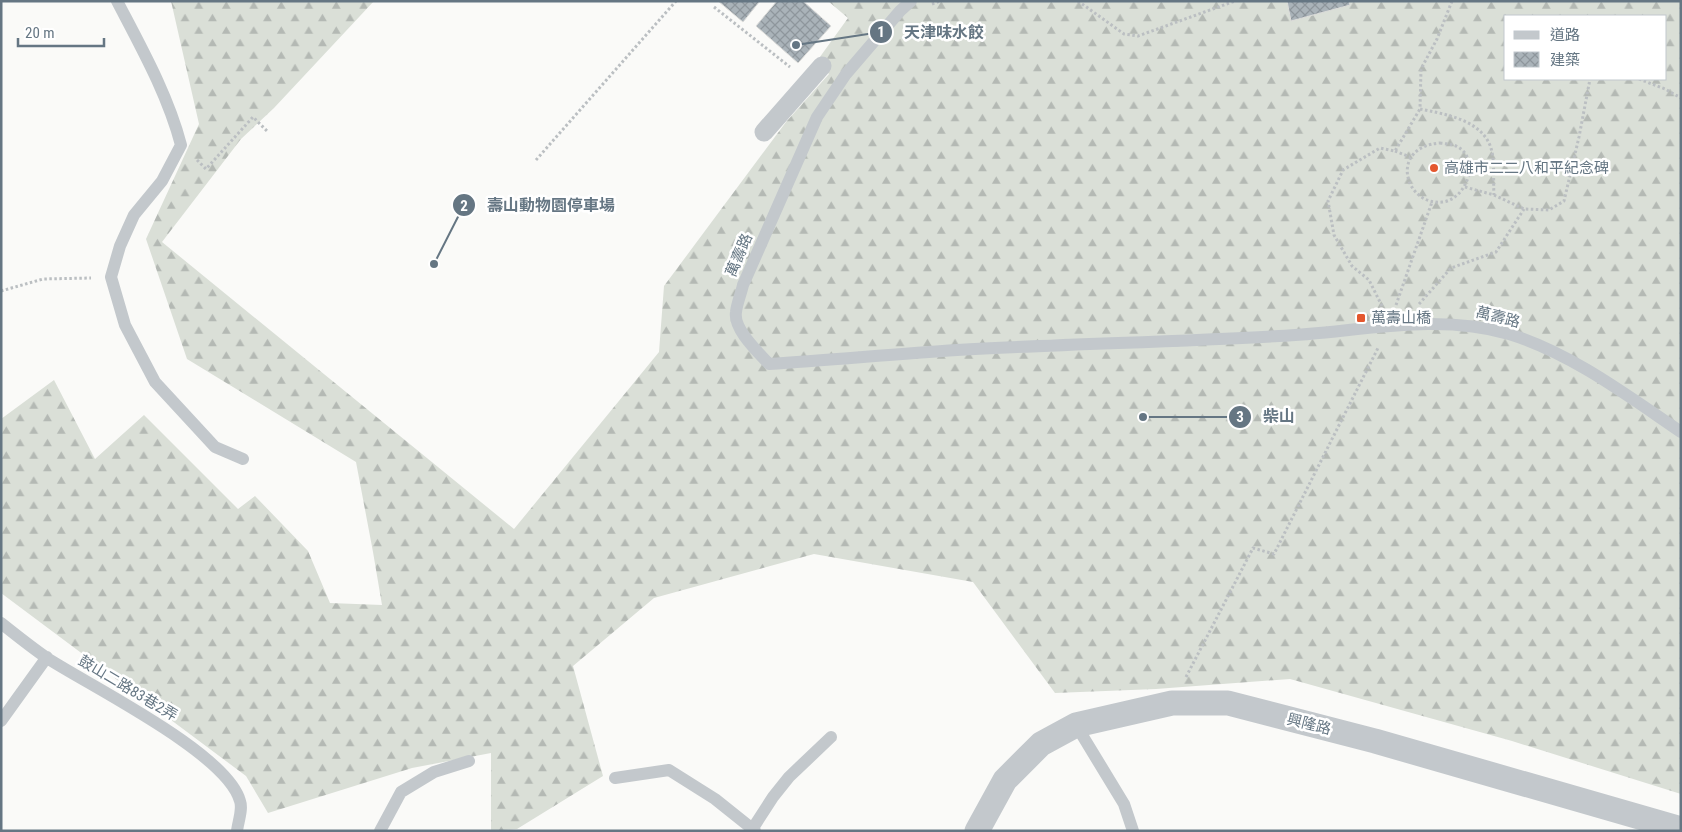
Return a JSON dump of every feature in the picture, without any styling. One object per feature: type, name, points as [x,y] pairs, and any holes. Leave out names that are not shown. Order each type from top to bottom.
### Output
[{"type":"street","points":[[764,132],[822,66]]},
{"type":"street","name":"興隆路","points":[[977,831],[1006,780],[1041,744],[1076,725],[1172,703],[1228,703],[1375,741],[1681,828]]},
{"type":"lane","points":[[117,1],[176,123],[182,145],[162,181],[134,215],[120,246],[111,277],[125,325],[155,382],[216,447],[243,459]]},
{"type":"lane","name":"萬壽路","points":[[911,1],[846,74],[818,116],[743,285],[735,314],[738,326],[748,341],[769,364],[958,350],[1283,336],[1426,323],[1464,325],[1509,334],[1547,349],[1598,377],[1681,432]]},
{"type":"lane","name":"鼓山二路83巷2弄","points":[[1,623],[47,657],[175,735],[216,766],[233,786],[241,802],[237,831]]},
{"type":"lane","points":[[1,721],[47,657]]},
{"type":"lane","points":[[1076,725],[1124,804],[1133,831]]},
{"type":"lane","points":[[615,778],[669,770],[715,799],[754,829],[772,797],[789,777],[831,737]]},
{"type":"lane","points":[[380,831],[401,792],[434,772],[469,761]]},
{"type":"path","points":[[536,160],[676,1]]},
{"type":"path","points":[[1078,1],[1124,34],[1138,36],[1234,1]]},
{"type":"path","points":[[1395,152],[1420,109],[1421,69],[1438,39],[1452,1]]},
{"type":"path","points":[[714,7],[808,82]]},
{"type":"path","points":[[1465,187],[1494,195],[1524,209],[1549,210],[1564,201],[1590,80]]},
{"type":"path","points":[[1642,80],[1665,89],[1681,98]]},
{"type":"path","points":[[1420,109],[1456,116],[1483,134],[1491,149],[1494,195]]},
{"type":"path","points":[[182,145],[206,168],[253,117],[267,131]]},
{"type":"path","points":[[1430,144],[1449,144],[1459,147],[1467,156],[1469,168],[1465,187],[1459,195],[1451,200],[1441,202],[1432,202],[1415,193],[1407,168],[1410,157],[1430,144]]},
{"type":"path","points":[[1390,326],[1382,303],[1368,280],[1352,266],[1334,235],[1328,201],[1343,170],[1380,148],[1410,157]]},
{"type":"path","points":[[1172,703],[1253,548],[1274,554],[1390,326],[1432,202]]},
{"type":"path","points":[[1390,326],[1426,297],[1451,268],[1496,252],[1524,209]]},
{"type":"path","points":[[1,291],[43,279],[111,277]]},
{"type":"green space","points":[[171,1],[374,1],[274,108],[241,139],[162,242],[514,529],[659,352],[664,286],[786,122],[829,74],[817,61],[848,18],[828,1],[1681,1],[1681,794],[1512,741],[1290,679],[1156,689],[1055,693],[973,582],[814,554],[654,598],[573,666],[603,776],[517,829],[491,831],[491,753],[412,768],[268,813],[246,776],[1,593],[1,419],[54,380],[95,459],[144,415],[238,509],[255,496],[308,551],[330,603],[382,605],[356,462],[187,359],[146,239],[199,124]]},
{"type":"building","points":[[718,1],[760,1],[743,22]]},
{"type":"building","points":[[777,1],[803,1],[831,26],[798,63],[756,26]]},
{"type":"building","points":[[1287,1],[1349,1],[1350,5],[1291,21]]},
{"type":"place","name":"天津味水餃","points":[[796,45]]},
{"type":"place","name":"高雄市二二八和平紀念碑","points":[[1434,168]]},
{"type":"place","name":"壽山動物園停車場","points":[[434,264]]},
{"type":"place","name":"萬壽山橋","points":[[1361,318]]},
{"type":"place","name":"柴山","points":[[1143,417]]}]
